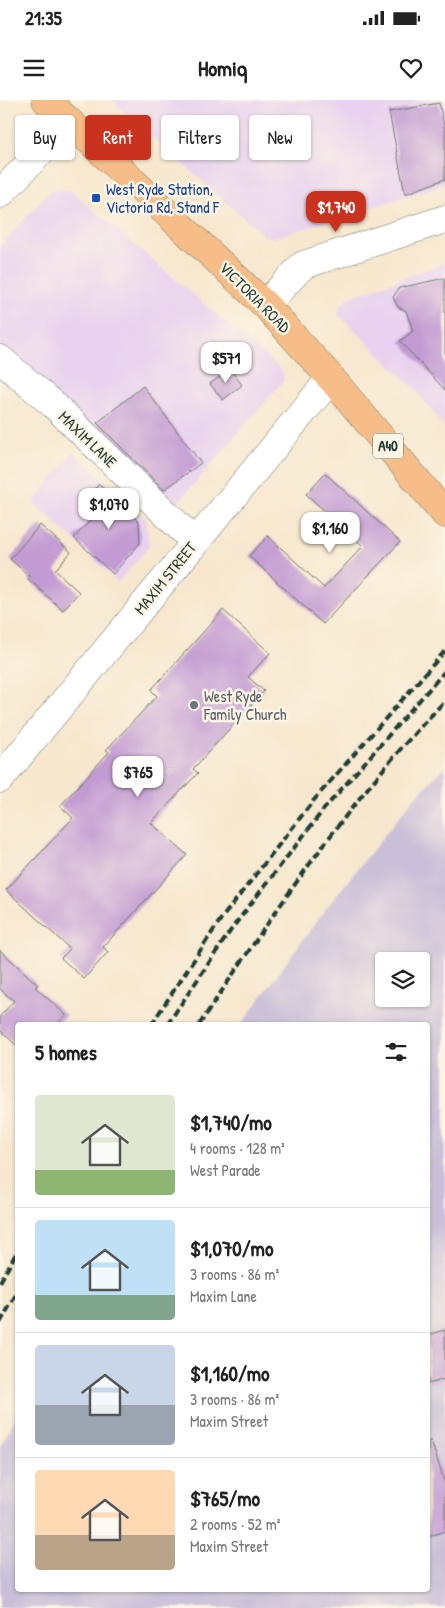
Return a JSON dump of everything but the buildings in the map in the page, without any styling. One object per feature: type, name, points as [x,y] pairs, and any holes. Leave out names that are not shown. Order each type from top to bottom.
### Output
[{"type":"highway","name":"VICTORIA ROAD","points":[[46,100],[60,115]]},
{"type":"highway","name":"VICTORIA ROAD","points":[[75,129],[265,305],[331,378],[445,514]]},
{"type":"street","points":[[0,194],[33,160]]},
{"type":"street","points":[[265,305],[303,265],[445,219]]},
{"type":"street","name":"MAXIM LANE","points":[[0,359],[54,405],[194,542]]},
{"type":"street","name":"MAXIM STREET","points":[[0,779],[331,378]]},
{"type":"shaded area","points":[[111,100],[445,100],[445,184],[273,238],[263,235],[179,160],[239,160],[239,115],[161,115],[161,144],[151,136],[151,115],[128,115]]},
{"type":"shaded area","points":[[51,190],[70,190],[281,369],[284,380],[174,507],[0,349],[0,246]]},
{"type":"shaded area","points":[[445,263],[445,428],[415,389],[339,315],[341,306],[348,298]]},
{"type":"shaded area","points":[[73,452],[146,519],[149,546],[118,582],[33,502]]},
{"type":"shaded area","points":[[445,766],[445,1608],[0,1608],[0,1448],[15,1418],[15,1592],[430,1592],[430,1022],[243,1022],[324,911],[411,802]]},
{"type":"railway","points":[[153,1022],[221,919],[314,800],[445,651]]},
{"type":"railway","points":[[169,1022],[233,927],[324,809],[445,671]]},
{"type":"railway","points":[[201,1022],[314,857],[377,777],[445,701]]},
{"type":"railway","points":[[0,1282],[15,1255]]},
{"type":"railway","points":[[0,1323],[15,1296]]},
{"type":"place","name":"West Ryde Station, Victoria Rd, Stand F","points":[[96,198]]},
{"type":"place","name":"West Ryde Family Church","points":[[194,705]]}]
